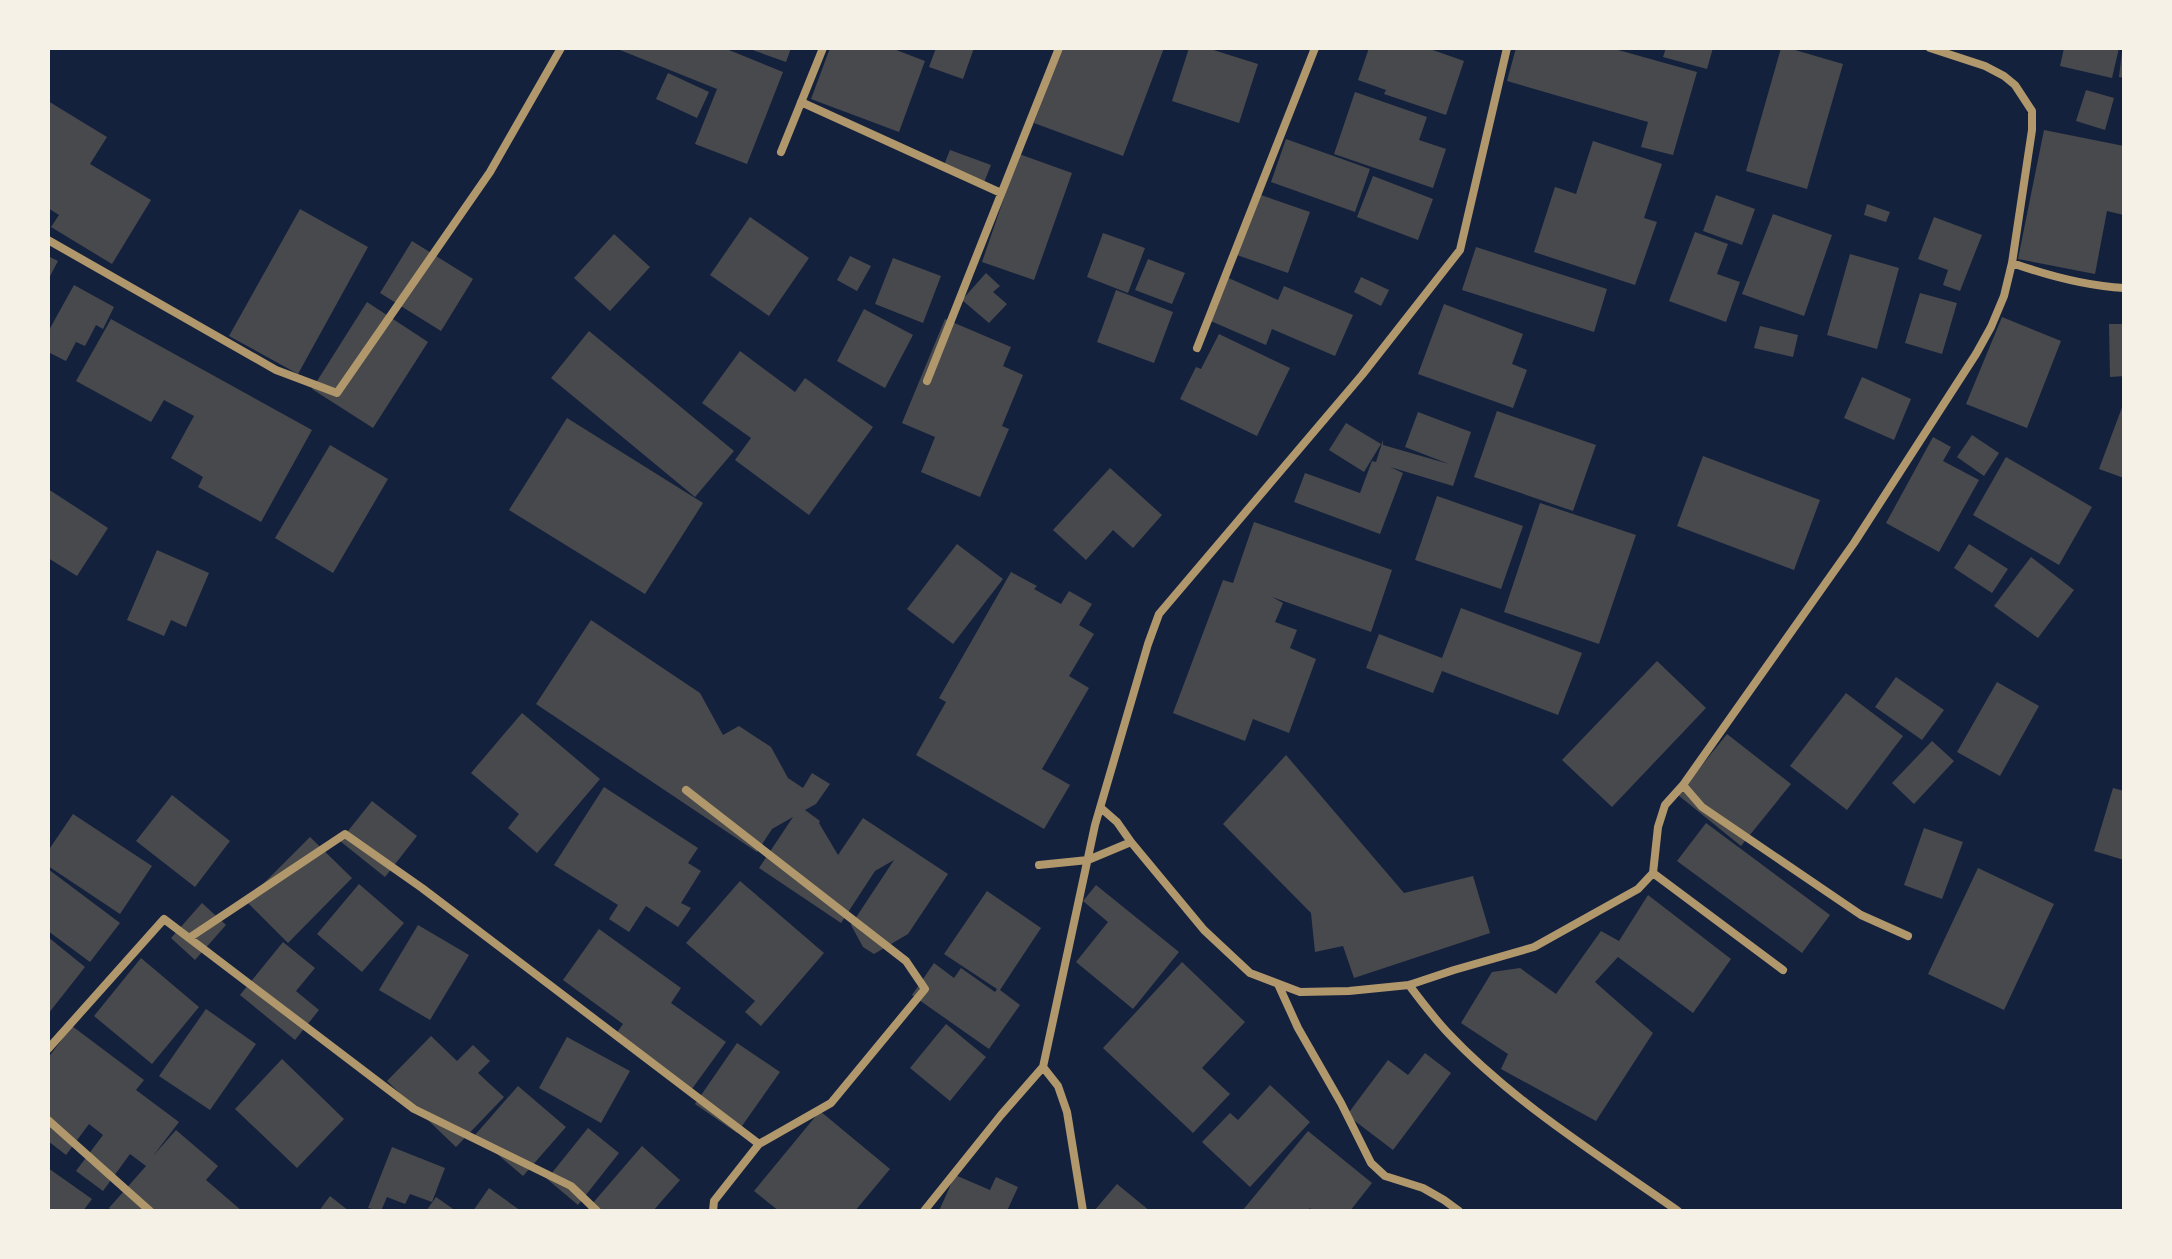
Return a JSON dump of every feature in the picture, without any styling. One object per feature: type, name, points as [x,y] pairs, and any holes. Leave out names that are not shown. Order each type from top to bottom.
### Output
[{"type":"street","points":[[48,240],[276,370],[337,393],[490,172],[561,48]]},
{"type":"street","points":[[781,152],[823,48]]},
{"type":"street","points":[[927,381],[1059,48]]},
{"type":"street","points":[[1197,348],[1315,48]]},
{"type":"street","points":[[924,1211],[1043,1067],[1101,808],[1159,614],[1362,375],[1460,250],[1507,48]]},
{"type":"street","points":[[1101,808],[1117,822],[1204,930],[1250,973],[1300,992],[1409,985],[1534,947],[1638,889],[1653,873],[1658,827],[1665,805],[1683,785],[1854,543],[1969,366],[2004,296],[2012,263],[2032,130],[2032,111],[2015,85],[2004,76],[1985,66],[1930,48]]},
{"type":"street","points":[[801,102],[1001,193]]},
{"type":"street","points":[[2012,263],[2059,279],[2124,288]]},
{"type":"street","points":[[1683,785],[1702,807],[1861,915],[1908,936]]},
{"type":"street","points":[[686,790],[906,961],[925,989],[831,1103],[759,1144],[714,1201],[713,1211]]},
{"type":"street","points":[[189,938],[345,834],[435,898],[759,1144]]},
{"type":"street","points":[[1039,865],[1088,860],[1131,842]]},
{"type":"street","points":[[1653,873],[1783,970]]},
{"type":"street","points":[[48,1049],[164,919],[414,1109],[571,1186],[597,1211]]},
{"type":"street","points":[[1278,984],[1298,1028],[1371,1163],[1385,1176],[1423,1188],[1459,1211]]},
{"type":"street","points":[[1409,985],[1446,1032],[1486,1070],[1575,1139],[1678,1211]]},
{"type":"street","points":[[1043,1067],[1058,1086],[1067,1112],[1083,1211]]},
{"type":"street","points":[[48,1120],[150,1211]]},
{"type":"building","points":[[615,48],[724,48],[783,72],[747,164],[695,144],[717,89]]},
{"type":"building","points":[[747,48],[791,48],[786,62]]},
{"type":"building","points":[[830,48],[891,48],[925,61],[899,132],[811,99]]},
{"type":"building","points":[[936,48],[974,48],[963,79],[929,67]]},
{"type":"building","points":[[1062,48],[1164,48],[1123,156],[1034,123]]},
{"type":"building","points":[[1189,48],[1207,48],[1258,64],[1239,123],[1172,101]]},
{"type":"building","points":[[1369,48],[1427,48],[1464,61],[1446,115],[1384,94],[1386,90],[1358,80]]},
{"type":"building","points":[[1516,48],[1611,48],[1697,72],[1673,155],[1641,147],[1648,122],[1507,81]]},
{"type":"building","points":[[1666,48],[1713,48],[1707,69],[1663,57]]},
{"type":"building","points":[[1781,48],[1843,64],[1807,189],[1746,171]]},
{"type":"building","points":[[2064,48],[2119,48],[2112,78],[2060,66]]},
{"type":"building","points":[[2124,52],[2124,78],[2119,77]]},
{"type":"building","points":[[668,73],[709,92],[697,118],[656,99]]},
{"type":"building","points":[[2086,90],[2114,98],[2105,130],[2076,121]]},
{"type":"building","points":[[1355,92],[1427,117],[1419,140],[1446,149],[1433,188],[1334,154]]},
{"type":"building","points":[[48,101],[107,137],[90,164],[151,200],[112,264],[51,227],[59,215],[48,208]]},
{"type":"building","points":[[2044,130],[2124,146],[2124,215],[2107,211],[2095,274],[2018,259]]},
{"type":"building","points":[[1286,139],[1370,169],[1355,212],[1271,182]]},
{"type":"building","points":[[1593,141],[1662,164],[1644,218],[1657,222],[1635,285],[1534,252],[1555,187],[1576,194]]},
{"type":"building","points":[[950,150],[991,165],[983,185],[942,170]]},
{"type":"building","points":[[1019,154],[1072,173],[1034,280],[982,262]]},
{"type":"building","points":[[1373,176],[1433,199],[1418,240],[1357,217]]},
{"type":"building","points":[[1258,194],[1310,212],[1288,273],[1237,255]]},
{"type":"building","points":[[1716,195],[1755,209],[1742,245],[1703,231]]},
{"type":"building","points":[[1867,204],[1890,212],[1886,222],[1864,215]]},
{"type":"building","points":[[300,209],[368,247],[298,374],[229,336]]},
{"type":"building","points":[[1773,214],[1832,235],[1804,316],[1742,294]]},
{"type":"building","points":[[750,217],[809,258],[769,316],[710,275]]},
{"type":"building","points":[[1934,217],[1982,235],[1960,291],[1943,285],[1948,270],[1918,259]]},
{"type":"building","points":[[1695,232],[1728,244],[1717,274],[1740,282],[1726,322],[1669,301]]},
{"type":"building","points":[[1103,233],[1145,248],[1128,293],[1087,277]]},
{"type":"building","points":[[614,234],[650,267],[610,311],[574,278]]},
{"type":"building","points":[[412,241],[473,279],[441,331],[380,293]]},
{"type":"building","points":[[1476,247],[1607,289],[1594,332],[1462,290]]},
{"type":"building","points":[[1850,254],[1899,268],[1877,349],[1827,335]]},
{"type":"building","points":[[48,256],[58,261],[48,280]]},
{"type":"building","points":[[850,256],[871,266],[857,291],[837,280]]},
{"type":"building","points":[[893,258],[941,276],[923,323],[875,304]]},
{"type":"building","points":[[1148,259],[1185,273],[1172,304],[1135,290]]},
{"type":"building","points":[[986,273],[1000,286],[993,292],[1007,304],[989,323],[962,300]]},
{"type":"building","points":[[1224,276],[1278,300],[1284,286],[1353,315],[1335,356],[1272,329],[1266,345],[1206,319]]},
{"type":"building","points":[[1361,277],[1389,290],[1381,306],[1354,292]]},
{"type":"building","points":[[74,285],[114,307],[103,329],[96,325],[85,346],[76,342],[66,361],[48,352],[48,332]]},
{"type":"building","points":[[1116,290],[1173,312],[1154,363],[1097,342]]},
{"type":"building","points":[[1920,293],[1957,303],[1942,354],[1905,343]]},
{"type":"building","points":[[367,302],[428,342],[373,428],[312,389]]},
{"type":"building","points":[[1444,304],[1523,334],[1512,364],[1527,370],[1513,408],[1418,374]]},
{"type":"building","points":[[864,309],[913,335],[885,388],[837,361]]},
{"type":"building","points":[[2002,317],[2061,341],[2027,428],[1966,404]]},
{"type":"building","points":[[111,319],[312,430],[261,522],[198,487],[203,477],[171,458],[194,416],[164,400],[151,422],[76,381]]},
{"type":"building","points":[[945,319],[1011,347],[1003,366],[1023,375],[1002,426],[1009,429],[980,497],[921,472],[935,437],[902,423]]},
{"type":"building","points":[[2109,324],[2124,324],[2124,376],[2110,377]]},
{"type":"building","points":[[1760,326],[1798,335],[1793,357],[1754,348]]},
{"type":"building","points":[[589,331],[734,451],[695,497],[551,378]]},
{"type":"building","points":[[1219,334],[1290,368],[1257,436],[1180,399],[1196,367],[1201,369]]},
{"type":"building","points":[[740,351],[795,392],[805,378],[873,427],[809,515],[735,460],[751,438],[702,403]]},
{"type":"building","points":[[1862,377],[1911,399],[1894,440],[1844,418]]},
{"type":"building","points":[[2124,402],[2124,478],[2099,469]]},
{"type":"building","points":[[1497,411],[1596,445],[1573,511],[1474,477]]},
{"type":"building","points":[[1418,412],[1471,432],[1453,486],[1390,467],[1403,473],[1380,534],[1294,502],[1305,473],[1360,493],[1383,440],[1383,445],[1449,464],[1405,447]]},
{"type":"building","points":[[567,418],[703,503],[645,594],[509,510]]},
{"type":"building","points":[[1346,423],[1381,444],[1364,472],[1329,450]]},
{"type":"building","points":[[1972,435],[1999,453],[1984,476],[1957,457]]},
{"type":"building","points":[[1933,437],[1951,447],[1943,461],[1979,480],[1939,552],[1886,523]]},
{"type":"building","points":[[330,445],[388,479],[333,573],[275,538]]},
{"type":"building","points":[[1703,456],[1820,500],[1794,570],[1677,526]]},
{"type":"building","points":[[2006,457],[2092,507],[2059,565],[1973,515]]},
{"type":"building","points":[[1110,468],[1162,515],[1133,548],[1113,530],[1086,560],[1053,530]]},
{"type":"building","points":[[48,489],[108,528],[77,576],[48,558]]},
{"type":"building","points":[[1437,496],[1523,526],[1501,589],[1415,560]]},
{"type":"building","points":[[1540,503],[1636,535],[1599,644],[1504,612]]},
{"type":"building","points":[[1254,522],[1392,570],[1371,632],[1272,597],[1283,603],[1275,622],[1297,630],[1290,648],[1316,659],[1289,733],[1253,719],[1245,741],[1173,713],[1223,580],[1233,583]]},
{"type":"building","points":[[957,544],[1003,579],[953,644],[907,609]]},
{"type":"building","points":[[1969,544],[2008,569],[1992,593],[1954,568]]},
{"type":"building","points":[[157,550],[209,573],[186,627],[171,620],[164,636],[127,620]]},
{"type":"building","points":[[2031,557],[2074,590],[2038,638],[1994,606]]},
{"type":"building","points":[[1011,572],[1061,604],[1069,591],[1092,604],[1079,625],[1094,634],[1069,676],[1089,688],[1042,769],[1070,785],[1044,829],[916,755],[946,702],[939,698]]},
{"type":"building","points":[[1461,608],[1582,653],[1558,715],[1442,671],[1433,693],[1366,668],[1379,634],[1442,658]]},
{"type":"building","points":[[591,620],[700,693],[723,735],[739,726],[771,747],[788,778],[803,788],[812,773],[830,784],[816,804],[805,810],[820,821],[838,855],[863,818],[948,874],[908,934],[874,954],[863,947],[851,925],[894,860],[875,871],[841,923],[759,868],[793,817],[772,829],[757,852],[536,704]]},
{"type":"building","points":[[1657,661],[1706,708],[1612,807],[1562,760]]},
{"type":"building","points":[[1896,677],[1944,710],[1922,740],[1875,707]]},
{"type":"building","points":[[1997,682],[2039,706],[2000,776],[1957,752]]},
{"type":"building","points":[[1846,693],[1903,736],[1847,810],[1790,766]]},
{"type":"building","points":[[522,713],[600,779],[537,853],[508,828],[519,814],[471,773]]},
{"type":"building","points":[[1727,734],[1791,784],[1741,846],[1678,795]]},
{"type":"building","points":[[1932,741],[1954,761],[1914,804],[1892,783]]},
{"type":"building","points":[[1286,755],[1404,893],[1473,876],[1490,933],[1354,978],[1343,946],[1315,952],[1311,913],[1223,824]]},
{"type":"building","points":[[604,787],[698,848],[688,863],[701,871],[681,903],[691,908],[678,927],[646,906],[629,932],[609,919],[618,905],[554,865]]},
{"type":"building","points":[[2113,788],[2124,791],[2124,860],[2094,851]]},
{"type":"building","points":[[172,795],[230,841],[195,887],[136,841]]},
{"type":"building","points":[[372,801],[417,836],[385,877],[340,841]]},
{"type":"building","points":[[73,814],[152,866],[120,914],[48,866],[48,851]]},
{"type":"building","points":[[1706,823],[1830,915],[1802,953],[1677,861]]},
{"type":"building","points":[[1924,828],[1963,842],[1942,899],[1904,885]]},
{"type":"building","points":[[310,837],[352,878],[288,943],[246,901]]},
{"type":"building","points":[[1978,868],[2054,904],[2004,1010],[1928,974]]},
{"type":"building","points":[[48,869],[120,923],[90,962],[48,931]]},
{"type":"building","points":[[740,881],[824,953],[761,1026],[745,1012],[755,1001],[686,943]]},
{"type":"building","points":[[359,884],[404,923],[362,972],[317,934]]},
{"type":"building","points":[[1096,885],[1179,952],[1133,1009],[1076,962],[1108,922],[1083,901]]},
{"type":"building","points":[[987,891],[1041,928],[1000,990],[1020,1005],[989,1049],[912,995],[934,963],[954,978],[961,968],[995,992],[997,989],[944,954]]},
{"type":"building","points":[[1648,895],[1731,959],[1693,1013],[1618,957],[1595,982],[1653,1033],[1596,1121],[1501,1069],[1508,1054],[1461,1023],[1492,972],[1520,968],[1556,994],[1601,931],[1619,941]]},
{"type":"building","points":[[202,903],[226,925],[195,960],[171,938]]},
{"type":"building","points":[[418,925],[469,955],[430,1020],[379,990]]},
{"type":"building","points":[[599,929],[681,988],[671,1003],[726,1042],[689,1093],[613,1038],[623,1024],[563,980]]},
{"type":"building","points":[[48,937],[85,967],[48,1014]]},
{"type":"building","points":[[283,942],[315,968],[296,991],[319,1010],[295,1040],[240,995]]},
{"type":"building","points":[[141,958],[199,1007],[152,1064],[94,1016]]},
{"type":"building","points":[[1182,962],[1245,1022],[1202,1068],[1230,1094],[1193,1133],[1103,1048]]},
{"type":"building","points":[[206,1009],[256,1044],[210,1110],[159,1076]]},
{"type":"building","points":[[946,1024],[986,1057],[950,1101],[910,1068]]},
{"type":"building","points":[[72,1026],[144,1080],[136,1090],[179,1122],[153,1156],[176,1130],[218,1166],[206,1180],[242,1211],[113,1211],[109,1208],[146,1166],[130,1154],[103,1191],[76,1171],[103,1135],[89,1124],[66,1155],[48,1141],[48,1058]]},
{"type":"building","points":[[431,1036],[457,1061],[473,1045],[490,1061],[478,1073],[504,1097],[456,1147],[387,1081]]},
{"type":"building","points":[[567,1037],[630,1071],[601,1123],[539,1088]]},
{"type":"building","points":[[737,1043],[780,1072],[737,1133],[695,1104]]},
{"type":"building","points":[[1425,1053],[1451,1073],[1393,1150],[1347,1115],[1388,1060],[1408,1075]]},
{"type":"building","points":[[282,1059],[344,1119],[297,1168],[235,1109]]},
{"type":"building","points":[[1270,1085],[1310,1122],[1250,1187],[1202,1142],[1230,1113],[1238,1120]]},
{"type":"building","points":[[518,1086],[566,1127],[523,1176],[475,1135]]},
{"type":"building","points":[[820,1111],[890,1169],[855,1211],[779,1211],[754,1191]]},
{"type":"building","points":[[588,1128],[619,1153],[578,1205],[547,1179]]},
{"type":"building","points":[[1308,1131],[1372,1183],[1350,1211],[1313,1211],[1310,1208],[1308,1211],[1242,1211]]},
{"type":"building","points":[[642,1146],[680,1180],[653,1211],[586,1211]]},
{"type":"building","points":[[392,1147],[445,1168],[432,1202],[410,1194],[405,1204],[387,1197],[381,1211],[368,1208]]},
{"type":"building","points":[[48,1168],[92,1199],[83,1211],[48,1211]]},
{"type":"building","points":[[955,1175],[990,1190],[996,1177],[1018,1187],[1007,1211],[939,1211]]},
{"type":"building","points":[[1117,1184],[1150,1211],[1094,1211]]},
{"type":"building","points":[[489,1188],[521,1211],[473,1211]]},
{"type":"building","points":[[330,1196],[349,1211],[319,1211]]},
{"type":"building","points":[[436,1197],[456,1211],[426,1211]]}]
